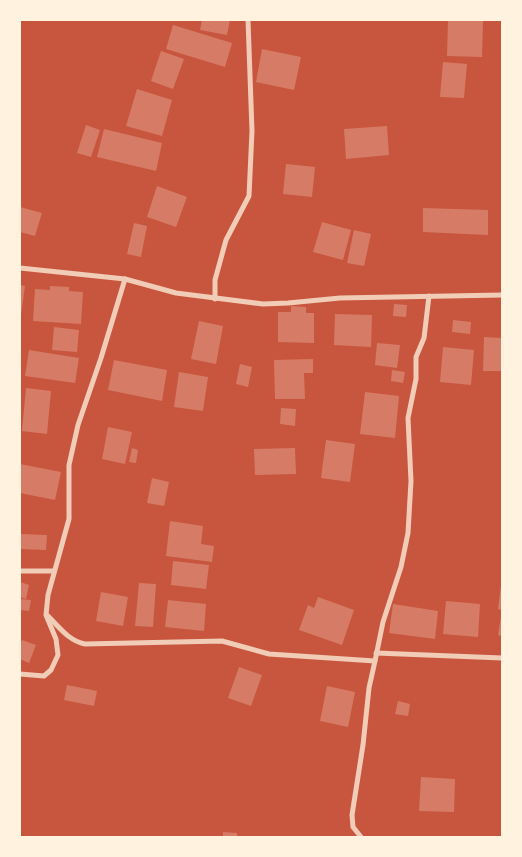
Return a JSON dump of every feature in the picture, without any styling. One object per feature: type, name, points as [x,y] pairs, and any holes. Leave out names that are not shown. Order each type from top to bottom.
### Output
[{"type":"street","points":[[215,299],[215,280],[226,240],[249,196],[252,131],[248,20]]},
{"type":"street","points":[[20,268],[125,279],[176,293],[263,304],[340,298],[502,295]]},
{"type":"street","points":[[20,674],[44,676],[56,664],[58,655],[56,640],[46,615],[48,595],[69,519],[69,465],[78,424],[101,358],[125,279]]},
{"type":"street","points":[[361,837],[353,827],[352,815],[363,745],[369,688],[383,622],[401,567],[408,533],[411,481],[408,418],[416,379],[416,357],[424,338],[429,296]]},
{"type":"street","points":[[20,571],[54,571]]},
{"type":"street","points":[[46,615],[76,642],[85,644],[222,641],[269,654],[375,661]]},
{"type":"street","points":[[376,653],[502,658]]},
{"type":"building","points":[[202,20],[230,20],[227,35],[200,30]]},
{"type":"building","points":[[448,20],[483,21],[482,57],[447,56]]},
{"type":"building","points":[[173,25],[232,43],[225,67],[166,49]]},
{"type":"building","points":[[262,49],[301,57],[294,90],[256,82]]},
{"type":"building","points":[[161,51],[184,59],[173,89],[151,81]]},
{"type":"building","points":[[443,62],[467,64],[464,98],[440,97]]},
{"type":"building","points":[[137,89],[172,100],[162,136],[126,126]]},
{"type":"building","points":[[86,125],[100,130],[91,157],[77,153]]},
{"type":"building","points":[[387,126],[389,155],[346,159],[344,129]]},
{"type":"building","points":[[104,129],[162,143],[156,171],[97,157]]},
{"type":"building","points":[[286,164],[315,167],[312,197],[283,194]]},
{"type":"building","points":[[157,186],[187,197],[176,227],[147,217]]},
{"type":"building","points":[[20,207],[42,213],[35,236],[20,232]]},
{"type":"building","points":[[423,208],[488,210],[488,235],[423,232]]},
{"type":"building","points":[[322,222],[351,230],[343,260],[313,252]]},
{"type":"building","points":[[134,223],[147,226],[141,257],[127,254]]},
{"type":"building","points":[[354,230],[371,234],[364,266],[347,263]]},
{"type":"building","points":[[20,285],[25,286],[21,315],[20,315]]},
{"type":"building","points":[[50,286],[69,287],[69,291],[83,292],[81,324],[33,321],[35,289],[50,290]]},
{"type":"building","points":[[394,304],[407,305],[406,317],[393,316]]},
{"type":"building","points":[[291,306],[306,307],[306,313],[314,313],[314,343],[278,342],[278,312],[291,312]]},
{"type":"building","points":[[335,314],[372,315],[371,347],[334,345]]},
{"type":"building","points":[[453,320],[471,322],[470,334],[452,332]]},
{"type":"building","points":[[199,321],[223,326],[216,364],[191,359]]},
{"type":"building","points":[[54,327],[79,330],[77,352],[52,350]]},
{"type":"building","points":[[484,337],[502,338],[502,371],[483,371]]},
{"type":"building","points":[[377,343],[400,345],[397,368],[375,365]]},
{"type":"building","points":[[443,347],[474,350],[471,385],[440,382]]},
{"type":"building","points":[[29,350],[79,358],[75,383],[25,376]]},
{"type":"building","points":[[313,359],[313,373],[304,373],[305,399],[275,399],[274,360]]},
{"type":"building","points":[[114,360],[167,370],[162,401],[108,390]]},
{"type":"building","points":[[240,364],[252,367],[248,387],[236,384]]},
{"type":"building","points":[[392,370],[405,372],[403,383],[391,381]]},
{"type":"building","points":[[179,372],[208,377],[203,411],[174,407]]},
{"type":"building","points":[[26,388],[51,391],[47,434],[22,431]]},
{"type":"building","points":[[365,392],[399,396],[395,438],[360,434]]},
{"type":"building","points":[[281,408],[296,409],[295,426],[280,424]]},
{"type":"building","points":[[108,427],[132,432],[125,464],[102,459]]},
{"type":"building","points":[[326,440],[355,444],[350,482],[321,478]]},
{"type":"building","points":[[132,448],[138,450],[136,463],[129,462]]},
{"type":"building","points":[[295,448],[296,474],[255,475],[254,449]]},
{"type":"building","points":[[20,464],[61,472],[55,500],[20,493]]},
{"type":"building","points":[[152,478],[169,482],[164,506],[147,503]]},
{"type":"building","points":[[170,521],[203,526],[201,544],[214,546],[212,562],[166,556]]},
{"type":"building","points":[[20,534],[47,535],[46,550],[20,549]]},
{"type":"building","points":[[173,561],[209,565],[206,589],[171,585]]},
{"type":"building","points":[[20,582],[29,585],[26,599],[20,597]]},
{"type":"building","points":[[139,583],[156,584],[153,627],[135,626]]},
{"type":"building","points":[[502,585],[502,610],[498,609]]},
{"type":"building","points":[[101,592],[128,597],[123,626],[96,621]]},
{"type":"building","points":[[318,597],[354,610],[342,645],[299,630],[308,605],[314,608]]},
{"type":"building","points":[[20,599],[31,600],[29,611],[20,610]]},
{"type":"building","points":[[168,600],[206,604],[204,631],[165,627]]},
{"type":"building","points":[[446,601],[480,604],[478,637],[443,634]]},
{"type":"building","points":[[393,604],[438,611],[435,639],[389,633]]},
{"type":"building","points":[[502,617],[502,636],[498,635]]},
{"type":"building","points":[[22,640],[36,645],[29,663],[20,659]]},
{"type":"building","points":[[239,667],[262,675],[251,706],[228,698]]},
{"type":"building","points":[[67,685],[97,691],[94,706],[64,700]]},
{"type":"building","points":[[327,686],[355,692],[348,727],[320,721]]},
{"type":"building","points":[[398,701],[410,704],[408,716],[395,714]]},
{"type":"building","points":[[421,777],[455,779],[454,812],[419,811]]},
{"type":"building","points":[[223,832],[237,833],[237,837],[223,837]]}]
